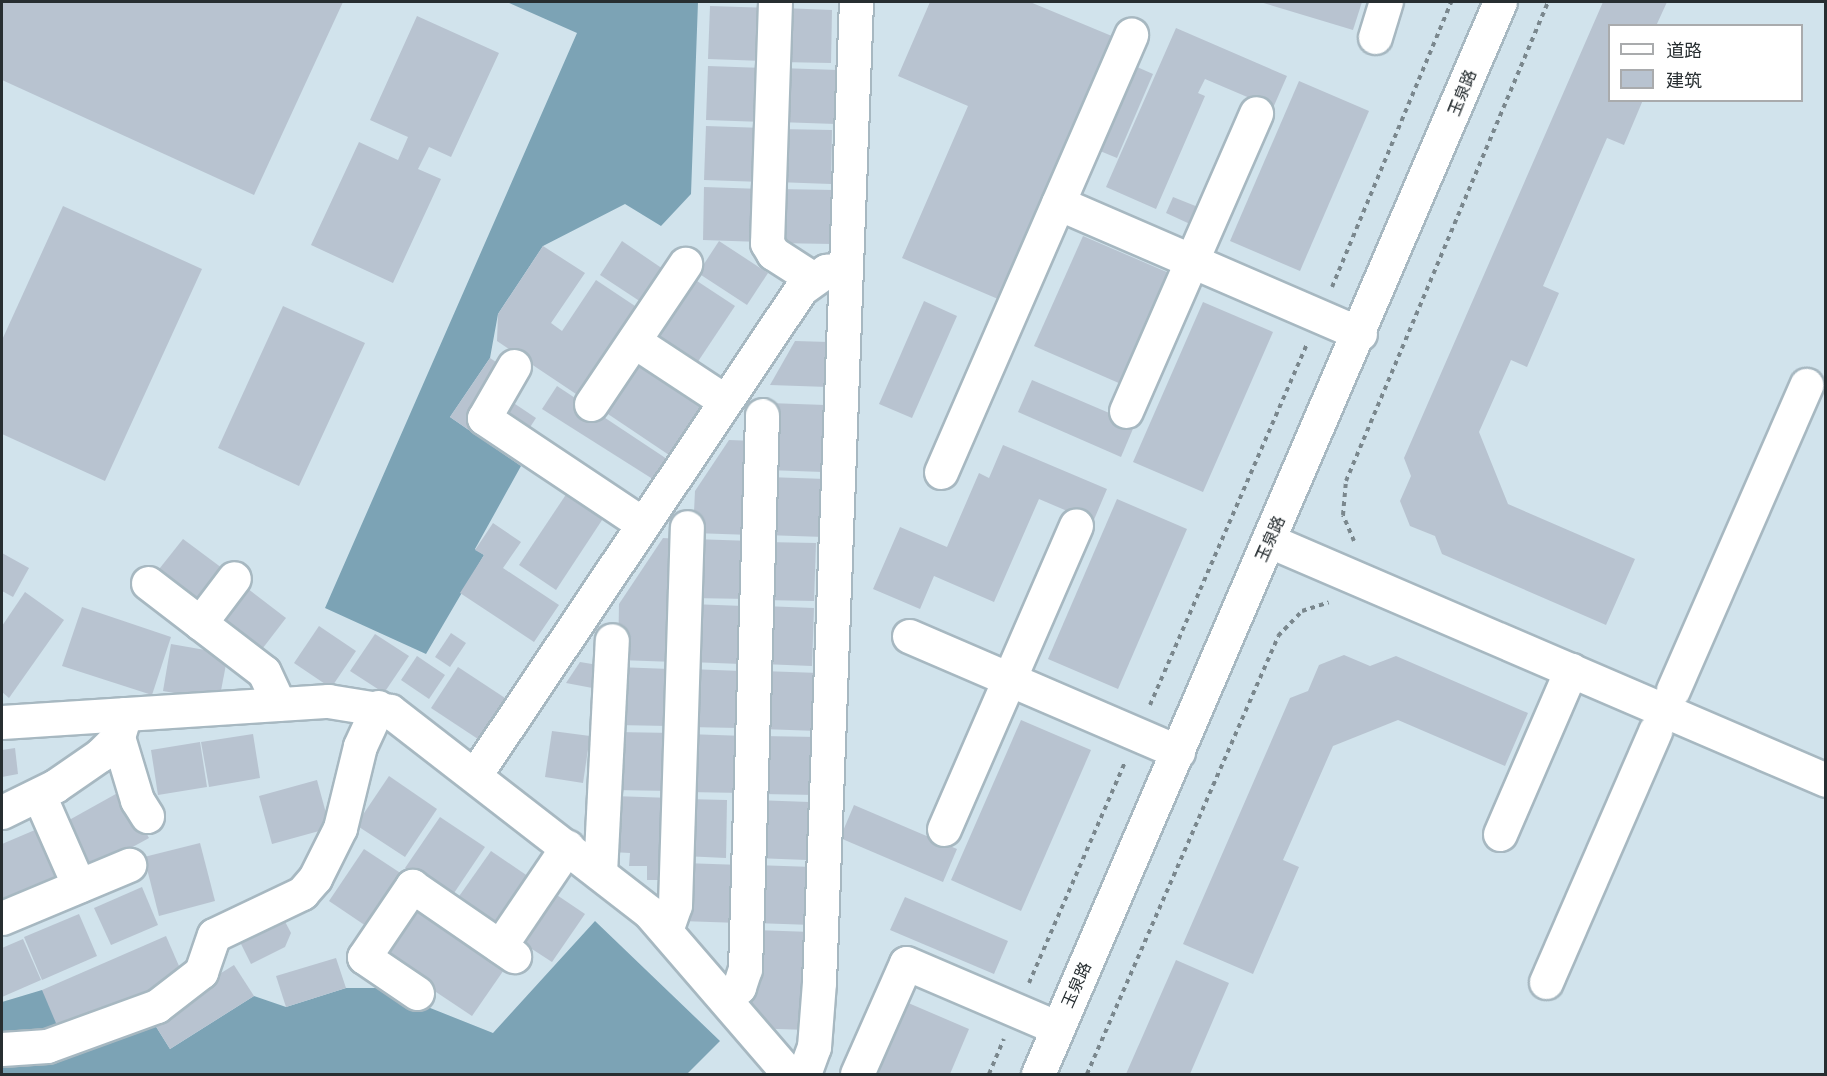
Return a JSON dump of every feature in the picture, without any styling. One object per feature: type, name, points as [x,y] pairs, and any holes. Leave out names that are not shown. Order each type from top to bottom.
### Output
[{"type":"street","points":[[775,2],[767,243],[773,253],[812,278]]},
{"type":"street","points":[[804,1074],[815,1040],[819,982],[856,2]]},
{"type":"street","points":[[1375,37],[1386,2]]},
{"type":"street","name":"玉泉路","points":[[1038,1074],[1360,334],[1500,2]]},
{"type":"street","points":[[941,472],[1131,35]]},
{"type":"street","points":[[1126,411],[1256,113]]},
{"type":"street","points":[[1058,203],[1360,334]]},
{"type":"street","points":[[591,404],[685,264]]},
{"type":"street","points":[[475,775],[725,401],[812,278],[846,269]]},
{"type":"street","points":[[634,341],[725,401]]},
{"type":"street","points":[[514,366],[484,418],[643,524]]},
{"type":"street","points":[[1673,690],[1806,385]]},
{"type":"street","points":[[726,998],[740,987],[745,969],[762,415]]},
{"type":"street","points":[[944,829],[1076,525]]},
{"type":"street","points":[[667,928],[675,896],[687,527]]},
{"type":"street","points":[[1270,541],[1826,780]]},
{"type":"street","points":[[200,623],[234,578]]},
{"type":"street","points":[[148,583],[268,677],[279,704]]},
{"type":"street","points":[[909,636],[1178,752]]},
{"type":"street","points":[[600,873],[612,640]]},
{"type":"street","points":[[1500,834],[1571,670]]},
{"type":"street","points":[[2,722],[122,725],[279,704],[328,701],[378,707],[410,723],[667,928],[789,1074]]},
{"type":"street","points":[[2,1049],[47,1046],[156,1006],[201,972],[214,935],[302,893],[315,878],[340,828],[360,746],[378,707]]},
{"type":"street","points":[[2,812],[39,795],[86,766],[122,725]]},
{"type":"street","points":[[122,725],[136,800],[147,816]]},
{"type":"street","points":[[1546,982],[1655,731]]},
{"type":"street","points":[[39,795],[79,886]]},
{"type":"street","points":[[417,993],[364,957],[412,886],[507,951],[567,847]]},
{"type":"street","points":[[2,918],[129,865]]},
{"type":"street","points":[[857,1074],[906,963],[1058,1028]]},
{"type":"path","points":[[989,1074],[1319,316],[1451,2]]},
{"type":"path","points":[[1358,546],[1344,515],[1346,481],[1548,2]]},
{"type":"path","points":[[1087,1074],[1278,636],[1302,611],[1335,601]]},
{"type":"shaded area","points":[[507,2],[698,2],[691,194],[661,226],[625,204],[543,246],[498,314],[490,358],[450,417],[521,466],[475,549],[484,555],[426,654],[325,608],[577,33]]},
{"type":"shaded area","points":[[595,921],[720,1041],[687,1074],[2,1074],[2,1002],[42,990],[150,1017],[170,1049],[254,996],[286,1007],[346,988],[380,988],[493,1033]]},
{"type":"building","points":[[2,2],[343,2],[254,195],[2,80]]},
{"type":"building","points":[[930,2],[1030,2],[1119,39],[1005,302],[902,258],[968,106],[898,76]]},
{"type":"building","points":[[1260,2],[1362,2],[1353,30]]},
{"type":"building","points":[[1603,2],[1667,2],[1657,24],[1608,24],[1608,102],[1642,102],[1624,145],[1607,138],[1543,286],[1559,293],[1527,367],[1511,360],[1479,432],[1508,504],[1635,559],[1606,625],[1442,554],[1435,536],[1410,526],[1400,501],[1411,476],[1404,458]]},
{"type":"building","points":[[710,6],[768,8],[766,61],[708,59]]},
{"type":"building","points":[[782,8],[832,10],[831,63],[780,62]]},
{"type":"building","points":[[417,16],[499,53],[451,157],[429,147],[418,169],[441,179],[393,283],[311,245],[359,142],[398,160],[408,137],[370,120]]},
{"type":"building","points":[[1176,28],[1287,76],[1273,108],[1205,79],[1198,93],[1205,96],[1156,209],[1106,187]]},
{"type":"building","points":[[708,66],[766,68],[765,122],[706,120]]},
{"type":"building","points":[[1137,67],[1153,74],[1117,158],[1100,151]]},
{"type":"building","points":[[780,68],[838,70],[836,124],[778,122]]},
{"type":"building","points":[[1299,81],[1369,111],[1300,271],[1230,241]]},
{"type":"building","points":[[706,126],[765,128],[763,182],[704,180]]},
{"type":"building","points":[[778,129],[832,130],[831,184],[776,182]]},
{"type":"building","points":[[704,187],[762,189],[761,242],[703,240]]},
{"type":"building","points":[[776,189],[835,190],[833,244],[774,243]]},
{"type":"building","points":[[1173,197],[1198,207],[1190,224],[1166,213]]},
{"type":"building","points":[[63,206],[202,269],[105,481],[2,434],[2,340]]},
{"type":"building","points":[[1083,236],[1169,273],[1121,384],[1034,346]]},
{"type":"building","points":[[622,241],[663,269],[641,302],[600,275]]},
{"type":"building","points":[[719,241],[768,273],[747,305],[698,273]]},
{"type":"building","points":[[543,246],[585,273],[551,323],[562,331],[596,280],[641,310],[582,398],[497,341],[498,314]]},
{"type":"building","points":[[694,279],[735,306],[693,369],[652,342]]},
{"type":"building","points":[[924,301],[957,316],[912,418],[879,404]]},
{"type":"building","points":[[1203,302],[1273,332],[1203,492],[1133,462]]},
{"type":"building","points":[[283,306],[365,343],[299,486],[218,448]]},
{"type":"building","points":[[795,341],[829,342],[828,387],[770,385]]},
{"type":"building","points":[[642,356],[709,401],[672,457],[605,412]]},
{"type":"building","points":[[490,358],[505,368],[476,435],[450,417]]},
{"type":"building","points":[[1032,380],[1135,424],[1121,457],[1018,412]]},
{"type":"building","points":[[557,386],[673,463],[659,483],[542,409]]},
{"type":"building","points":[[503,396],[536,418],[525,435],[491,412]]},
{"type":"building","points":[[769,403],[825,405],[823,472],[767,470]]},
{"type":"building","points":[[729,440],[755,441],[752,535],[693,533],[695,491]]},
{"type":"building","points":[[1003,445],[1107,489],[1093,522],[1039,499],[994,602],[934,576],[920,609],[873,589],[900,527],[947,547],[979,473],[989,478]]},
{"type":"building","points":[[767,477],[826,479],[824,537],[765,535]]},
{"type":"building","points":[[571,487],[608,511],[556,590],[519,565]]},
{"type":"building","points":[[1117,499],[1187,529],[1118,689],[1048,659]]},
{"type":"building","points":[[493,523],[521,542],[503,568],[559,605],[534,642],[460,593],[484,555],[475,550]]},
{"type":"building","points":[[663,538],[680,539],[676,662],[618,660],[619,604]]},
{"type":"building","points":[[183,539],[226,571],[195,611],[152,578]]},
{"type":"building","points":[[693,539],[752,541],[750,599],[691,598]]},
{"type":"building","points":[[765,542],[816,543],[814,601],[763,600]]},
{"type":"building","points":[[2,553],[29,568],[13,597],[2,591]]},
{"type":"building","points":[[243,585],[286,618],[256,657],[213,624]]},
{"type":"building","points":[[25,592],[64,620],[9,698],[2,692],[2,626]]},
{"type":"building","points":[[691,604],[743,606],[741,664],[690,662]]},
{"type":"building","points":[[763,606],[814,608],[812,666],[761,664]]},
{"type":"building","points":[[82,607],[171,637],[152,695],[62,666]]},
{"type":"building","points":[[319,626],[356,651],[331,688],[294,663]]},
{"type":"building","points":[[451,633],[466,643],[450,667],[435,657]]},
{"type":"building","points":[[375,634],[409,656],[384,693],[350,671]]},
{"type":"building","points":[[171,644],[228,654],[219,701],[163,691]]},
{"type":"building","points":[[1344,655],[1370,666],[1396,656],[1528,713],[1505,766],[1398,720],[1333,746],[1283,860],[1299,867],[1253,974],[1183,944],[1290,698],[1308,691],[1319,665]]},
{"type":"building","points":[[417,656],[445,675],[429,699],[401,680]]},
{"type":"building","points":[[580,662],[604,666],[603,690],[566,683]]},
{"type":"building","points":[[458,667],[514,704],[487,745],[431,708]]},
{"type":"building","points":[[617,667],[670,669],[669,726],[616,725]]},
{"type":"building","points":[[689,669],[741,671],[739,728],[688,727]]},
{"type":"building","points":[[761,671],[819,673],[818,731],[759,729]]},
{"type":"building","points":[[1021,720],[1091,750],[1021,911],[951,880]]},
{"type":"building","points":[[552,731],[590,736],[583,783],[545,777]]},
{"type":"building","points":[[615,732],[674,733],[672,791],[614,790]]},
{"type":"building","points":[[253,734],[260,778],[209,787],[201,742]]},
{"type":"building","points":[[687,734],[745,736],[744,793],[686,792]]},
{"type":"building","points":[[759,736],[817,737],[816,795],[757,794]]},
{"type":"building","points":[[200,742],[207,787],[158,795],[151,750]]},
{"type":"building","points":[[15,748],[18,774],[2,777],[2,750]]},
{"type":"building","points":[[389,776],[437,809],[405,857],[356,825]]},
{"type":"building","points":[[317,780],[330,828],[272,844],[259,796]]},
{"type":"building","points":[[123,790],[149,838],[89,871],[62,824]]},
{"type":"building","points":[[613,796],[672,798],[669,880],[647,880],[647,866],[629,866],[630,853],[612,852]]},
{"type":"building","points":[[685,799],[727,800],[726,858],[683,856]]},
{"type":"building","points":[[757,800],[809,802],[807,860],[755,858]]},
{"type":"building","points":[[854,805],[957,849],[943,882],[840,838]]},
{"type":"building","points":[[440,817],[485,847],[450,899],[405,868]]},
{"type":"building","points":[[42,827],[66,880],[2,908],[2,844]]},
{"type":"building","points":[[200,843],[215,901],[159,916],[144,857]]},
{"type":"building","points":[[364,849],[405,876],[369,928],[329,901]]},
{"type":"building","points":[[491,851],[535,881],[500,932],[455,902]]},
{"type":"building","points":[[683,863],[742,865],[740,923],[681,921]]},
{"type":"building","points":[[755,865],[813,867],[812,925],[754,923]]},
{"type":"building","points":[[142,887],[158,925],[111,945],[94,908]]},
{"type":"building","points":[[548,889],[585,914],[552,962],[515,938]]},
{"type":"building","points":[[905,897],[1008,941],[994,974],[890,930]]},
{"type":"building","points":[[415,902],[508,964],[472,1016],[379,954]]},
{"type":"building","points":[[79,914],[97,956],[42,980],[24,937]]},
{"type":"building","points":[[281,914],[291,933],[285,947],[251,964],[237,936]]},
{"type":"building","points":[[753,930],[811,932],[809,1030],[750,1028]]},
{"type":"building","points":[[166,936],[182,973],[61,1035],[42,990]]},
{"type":"building","points":[[23,939],[41,980],[2,997],[2,948]]},
{"type":"building","points":[[336,958],[346,988],[286,1007],[276,976]]},
{"type":"building","points":[[1176,960],[1229,983],[1190,1074],[1126,1074]]},
{"type":"building","points":[[234,965],[254,996],[170,1049],[150,1017]]},
{"type":"building","points":[[899,999],[969,1029],[950,1074],[867,1074]]}]
